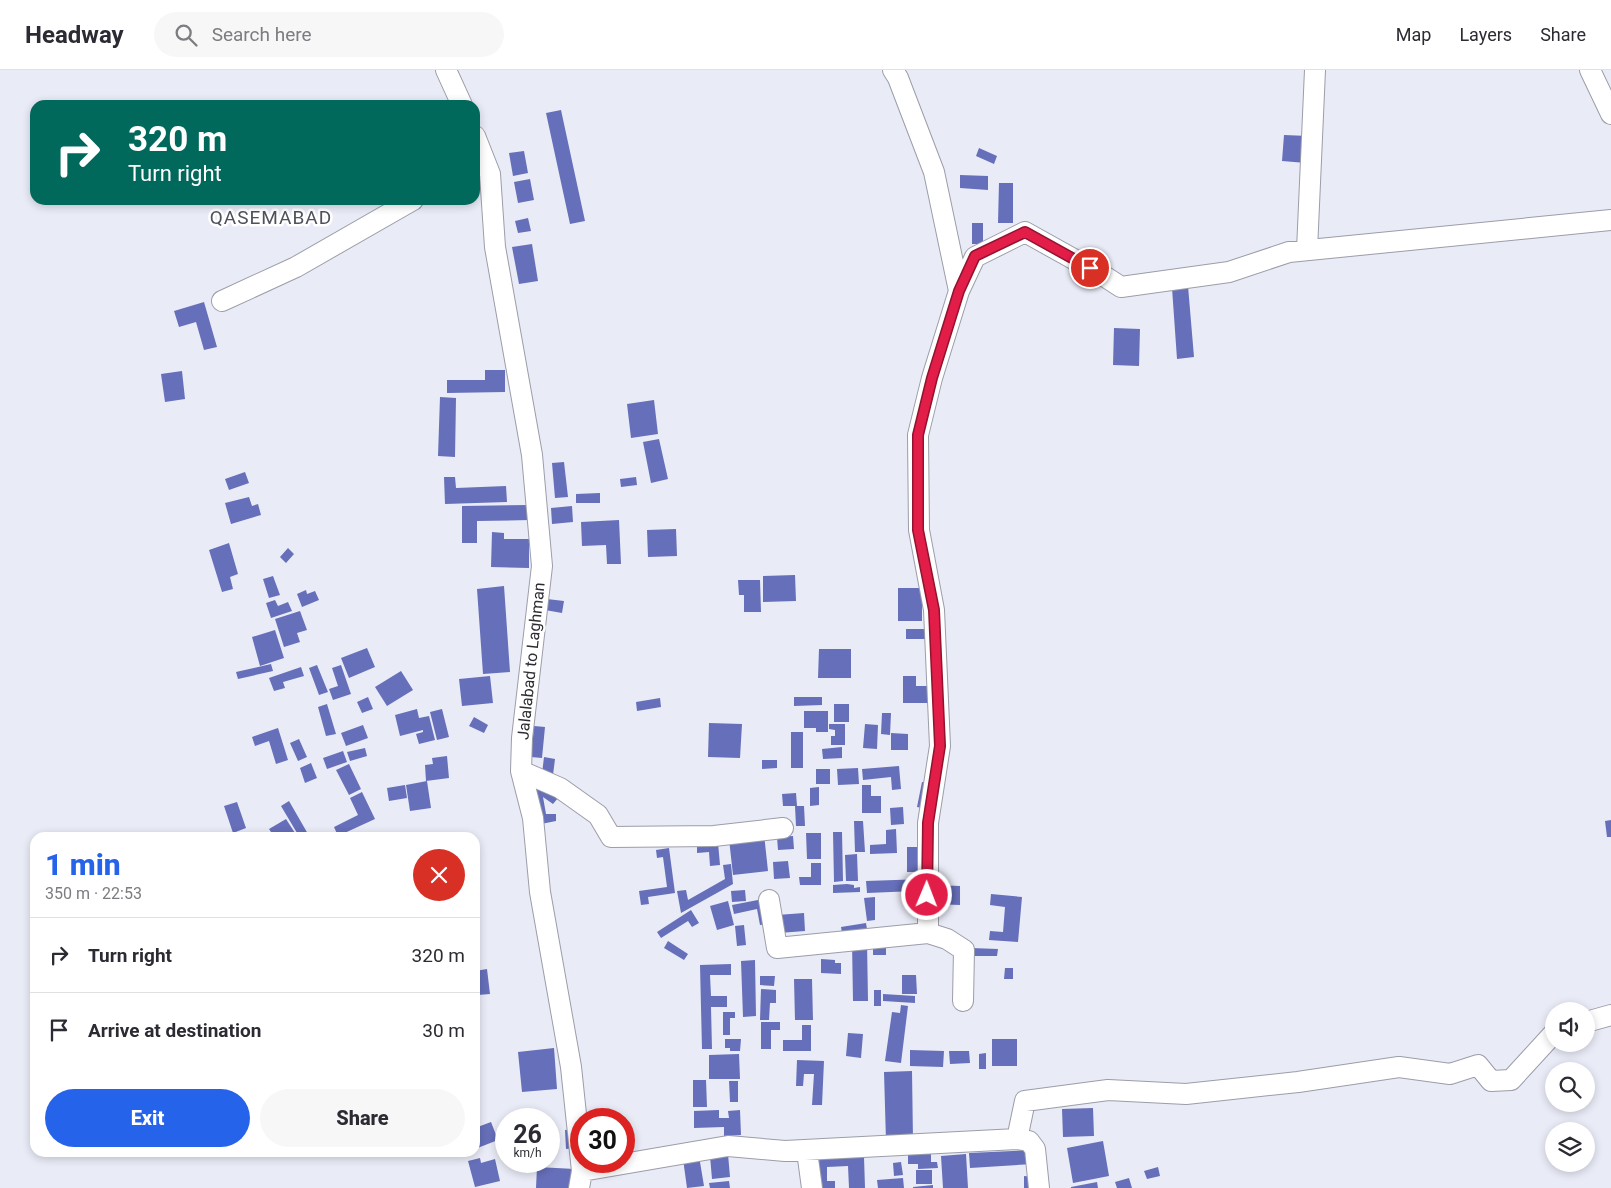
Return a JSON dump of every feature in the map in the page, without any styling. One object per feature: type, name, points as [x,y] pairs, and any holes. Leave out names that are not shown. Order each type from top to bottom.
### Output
[{"type":"street","points":[[446,70],[460,100]]},
{"type":"street","points":[[893,70],[898,78],[934,172],[959,291]]},
{"type":"street","points":[[1307,250],[1315,70]]},
{"type":"street","points":[[1590,70],[1611,114]]},
{"type":"street","name":"Jalalabad to Laghman","points":[[480,164],[490,174],[495,247],[532,455],[542,566],[522,738],[521,771],[532,818],[540,892],[571,1067],[581,1180]]},
{"type":"street","points":[[222,301],[296,267],[405,205]]},
{"type":"street","points":[[928,933],[928,823],[940,746],[934,610],[918,530],[918,435],[932,378],[959,291],[975,256],[1025,232],[1104,276],[1121,288],[1229,272],[1289,252],[1611,220]]},
{"type":"street","points":[[521,771],[560,788],[598,815],[610,837],[714,836],[782,828]]},
{"type":"street","points":[[769,900],[777,948],[928,933],[947,939],[964,950],[963,1001]]},
{"type":"street","points":[[1595,1019],[1611,1015]]},
{"type":"street","points":[[1017,1139],[1025,1101],[1108,1090],[1186,1094],[1298,1082],[1399,1067],[1450,1074],[1478,1065],[1492,1081],[1511,1080],[1545,1042]]},
{"type":"street","points":[[581,1180],[728,1146],[785,1152],[1017,1139],[1029,1141],[1035,1149],[1040,1188]]},
{"type":"street","points":[[807,1151],[812,1188]]},
{"type":"building","points":[[561,110],[585,221],[570,224],[546,113]]},
{"type":"building","points":[[1284,135],[1308,136],[1306,163],[1282,161]]},
{"type":"building","points":[[979,148],[997,156],[994,164],[976,156]]},
{"type":"building","points":[[524,151],[528,173],[513,176],[509,153]]},
{"type":"building","points":[[960,175],[988,176],[988,190],[960,188]]},
{"type":"building","points":[[530,179],[534,200],[518,203],[514,182]]},
{"type":"building","points":[[999,183],[1013,183],[1013,223],[998,223]]},
{"type":"building","points":[[528,218],[531,231],[518,233],[515,221]]},
{"type":"building","points":[[972,223],[983,223],[983,244],[972,244]]},
{"type":"building","points":[[532,244],[538,281],[519,284],[512,247]]},
{"type":"building","points":[[1188,286],[1194,357],[1177,359],[1172,288]]},
{"type":"building","points":[[204,302],[217,347],[204,350],[196,322],[179,327],[174,311]]},
{"type":"building","points":[[1114,328],[1140,329],[1139,366],[1113,365]]},
{"type":"building","points":[[485,370],[505,370],[505,392],[447,393],[447,380],[485,380]]},
{"type":"building","points":[[182,371],[185,399],[165,402],[161,374]]},
{"type":"building","points":[[440,397],[456,398],[455,457],[438,456]]},
{"type":"building","points":[[654,400],[658,434],[631,438],[627,404]]},
{"type":"building","points":[[659,439],[668,479],[651,483],[643,442]]},
{"type":"building","points":[[564,462],[568,497],[555,498],[552,463]]},
{"type":"building","points":[[245,472],[249,483],[229,490],[225,479]]},
{"type":"building","points":[[444,477],[455,477],[456,488],[506,486],[507,502],[445,504]]},
{"type":"building","points":[[636,477],[637,485],[621,487],[620,479]]},
{"type":"building","points":[[600,493],[600,503],[576,503],[576,494]]},
{"type":"building","points":[[249,497],[252,506],[258,504],[261,515],[231,524],[225,503]]},
{"type":"building","points":[[530,505],[530,520],[477,521],[477,543],[462,543],[462,506]]},
{"type":"building","points":[[572,506],[573,522],[552,524],[551,508]]},
{"type":"building","points":[[619,520],[621,564],[607,564],[606,545],[582,546],[581,522]]},
{"type":"building","points":[[676,529],[677,556],[648,557],[647,530]]},
{"type":"building","points":[[492,532],[504,533],[504,539],[529,539],[529,568],[491,567]]},
{"type":"building","points":[[229,543],[238,574],[230,577],[233,589],[222,592],[209,550]]},
{"type":"building","points":[[288,548],[294,554],[286,563],[280,557]]},
{"type":"building","points":[[795,575],[796,601],[763,602],[763,576]]},
{"type":"building","points":[[273,576],[280,595],[269,598],[263,579]]},
{"type":"building","points":[[738,580],[760,580],[761,612],[744,612],[744,595],[739,595]]},
{"type":"building","points":[[504,586],[510,672],[483,674],[477,589]]},
{"type":"building","points":[[898,588],[922,588],[922,621],[898,621]]},
{"type":"building","points":[[306,590],[307,594],[315,591],[319,600],[302,607],[297,594]]},
{"type":"building","points":[[547,599],[564,601],[562,613],[545,610]]},
{"type":"building","points":[[275,600],[278,606],[288,602],[292,611],[271,618],[266,603]]},
{"type":"building","points":[[300,611],[307,630],[297,633],[300,642],[284,647],[275,619]]},
{"type":"building","points":[[924,626],[933,626],[933,639],[906,639],[906,629],[924,629]]},
{"type":"building","points":[[275,630],[284,658],[260,666],[252,637]]},
{"type":"building","points":[[367,648],[375,667],[349,678],[341,658]]},
{"type":"building","points":[[819,649],[851,649],[851,678],[818,678]]},
{"type":"building","points":[[271,664],[273,671],[238,679],[236,672]]},
{"type":"building","points":[[317,665],[328,692],[319,695],[309,668]]},
{"type":"building","points":[[341,665],[351,694],[333,700],[329,689],[338,686],[332,668]]},
{"type":"building","points":[[301,667],[304,676],[283,682],[285,688],[274,691],[269,678]]},
{"type":"building","points":[[401,671],[413,690],[387,706],[375,687]]},
{"type":"building","points":[[490,676],[493,703],[462,706],[459,679]]},
{"type":"building","points":[[903,676],[916,676],[916,686],[930,686],[930,703],[903,703]]},
{"type":"building","points":[[368,697],[373,709],[362,713],[357,702]]},
{"type":"building","points":[[794,697],[822,697],[822,705],[794,706]]},
{"type":"building","points":[[660,698],[661,707],[637,711],[636,702]]},
{"type":"building","points":[[327,704],[336,734],[326,736],[318,707]]},
{"type":"building","points":[[834,704],[849,704],[849,722],[834,722]]},
{"type":"building","points":[[417,709],[419,718],[429,716],[435,740],[419,744],[416,734],[423,732],[423,730],[400,736],[395,715]]},
{"type":"building","points":[[442,709],[449,737],[437,740],[430,712]]},
{"type":"building","points":[[804,711],[828,711],[828,732],[816,732],[816,728],[804,728]]},
{"type":"building","points":[[882,713],[891,713],[890,735],[881,734]]},
{"type":"building","points":[[474,717],[488,725],[484,733],[469,726]]},
{"type":"building","points":[[709,723],[742,724],[740,758],[708,757]]},
{"type":"building","points":[[829,724],[845,724],[845,745],[831,745],[831,736],[835,736],[835,730],[829,729]]},
{"type":"building","points":[[865,724],[878,725],[877,749],[863,748]]},
{"type":"building","points":[[363,725],[368,738],[346,746],[341,733]]},
{"type":"building","points":[[534,726],[545,727],[542,758],[531,757]]},
{"type":"building","points":[[278,728],[288,760],[276,764],[269,741],[255,746],[252,737]]},
{"type":"building","points":[[791,732],[803,732],[803,768],[791,768]]},
{"type":"building","points":[[891,733],[908,734],[908,750],[891,750]]},
{"type":"building","points":[[299,739],[307,757],[298,761],[290,743]]},
{"type":"building","points":[[842,747],[842,758],[823,759],[822,749]]},
{"type":"building","points":[[365,748],[367,756],[350,761],[347,752]]},
{"type":"building","points":[[343,751],[347,762],[327,769],[323,758]]},
{"type":"building","points":[[447,756],[449,778],[426,781],[425,765],[433,764],[432,758]]},
{"type":"building","points":[[544,757],[555,759],[553,775],[542,774]]},
{"type":"building","points":[[762,760],[777,760],[777,768],[762,769]]},
{"type":"building","points":[[311,763],[317,778],[305,783],[300,768]]},
{"type":"building","points":[[349,764],[361,789],[349,795],[336,770]]},
{"type":"building","points":[[899,766],[901,789],[892,790],[891,777],[863,780],[862,769]]},
{"type":"building","points":[[858,768],[859,784],[838,785],[837,769]]},
{"type":"building","points":[[816,769],[830,769],[830,784],[816,784]]},
{"type":"building","points":[[427,781],[431,808],[410,811],[406,785]]},
{"type":"building","points":[[922,782],[932,784],[927,809],[917,807]]},
{"type":"building","points":[[405,785],[407,798],[389,801],[387,788]]},
{"type":"building","points":[[862,785],[871,785],[871,796],[881,796],[881,813],[862,813]]},
{"type":"building","points":[[819,787],[819,805],[810,806],[810,788]]},
{"type":"building","points":[[543,788],[558,798],[553,804],[543,797],[546,814],[556,814],[556,821],[541,824],[534,789]]},
{"type":"building","points":[[362,792],[375,819],[347,832],[336,832],[334,827],[358,815],[350,798]]},
{"type":"building","points":[[796,793],[797,806],[783,806],[782,794]]},
{"type":"building","points":[[289,801],[307,832],[296,832],[281,806]]},
{"type":"building","points":[[237,802],[246,828],[233,832],[224,806]]},
{"type":"building","points":[[795,806],[804,806],[805,826],[796,826]]},
{"type":"building","points":[[903,807],[904,824],[891,825],[890,808]]},
{"type":"building","points":[[286,819],[294,832],[271,832],[269,829]]},
{"type":"building","points":[[1611,820],[1611,837],[1607,837],[1605,821]]},
{"type":"building","points":[[854,821],[863,821],[865,852],[855,852]]},
{"type":"building","points":[[896,829],[897,853],[870,854],[870,845],[886,844],[886,830]]},
{"type":"building","points":[[833,832],[842,832],[843,881],[834,882]]},
{"type":"building","points":[[806,833],[821,833],[821,859],[807,859]]},
{"type":"building","points":[[764,834],[768,871],[733,875],[729,839]]},
{"type":"building","points":[[793,836],[794,849],[778,850],[777,837]]},
{"type":"building","points":[[718,843],[720,865],[710,866],[709,852],[697,853],[697,845]]},
{"type":"building","points":[[907,847],[919,847],[919,872],[907,872]]},
{"type":"building","points":[[669,848],[675,893],[648,897],[649,904],[641,905],[639,891],[667,887],[663,857],[657,858],[656,850]]},
{"type":"building","points":[[857,854],[858,881],[846,881],[845,855]]},
{"type":"building","points":[[788,861],[790,878],[774,879],[773,862]]},
{"type":"building","points":[[811,863],[821,863],[821,885],[800,885],[799,877],[811,877]]},
{"type":"building","points":[[731,864],[733,884],[681,913],[677,891],[686,890],[688,900],[725,879],[723,865]]},
{"type":"building","points":[[925,879],[926,908],[916,908],[915,891],[867,893],[866,881]]},
{"type":"building","points":[[833,885],[854,885],[854,888],[860,887],[860,892],[833,893]]},
{"type":"building","points":[[934,885],[960,886],[960,905],[933,904]]},
{"type":"building","points":[[745,890],[746,901],[732,902],[731,891]]},
{"type":"building","points":[[991,894],[1022,897],[1018,942],[989,940],[990,931],[1003,932],[1005,907],[990,905]]},
{"type":"building","points":[[875,897],[875,920],[867,921],[864,898]]},
{"type":"building","points":[[763,899],[767,924],[760,925],[757,909],[734,914],[732,905]]},
{"type":"building","points":[[728,901],[734,925],[717,930],[710,906]]},
{"type":"building","points":[[691,910],[699,923],[692,927],[688,921],[661,938],[657,932]]},
{"type":"building","points":[[804,913],[805,931],[779,933],[777,915]]},
{"type":"building","points":[[866,923],[868,935],[843,939],[841,927]]},
{"type":"building","points":[[744,925],[746,945],[737,946],[735,926]]},
{"type":"building","points":[[668,941],[688,954],[684,960],[664,948]]},
{"type":"building","points":[[852,942],[867,942],[868,1001],[853,1001]]},
{"type":"building","points":[[873,946],[886,946],[886,955],[873,955]]},
{"type":"building","points":[[971,948],[998,949],[997,956],[970,956]]},
{"type":"building","points":[[821,959],[835,960],[835,963],[841,963],[841,974],[821,973]]},
{"type":"building","points":[[755,960],[756,1016],[743,1017],[741,961]]},
{"type":"building","points":[[731,964],[731,975],[710,975],[711,996],[727,996],[727,1007],[711,1007],[712,1049],[702,1049],[700,965]]},
{"type":"building","points":[[1005,968],[1013,968],[1013,979],[1004,979]]},
{"type":"building","points":[[487,969],[490,994],[480,995],[480,970]]},
{"type":"building","points":[[902,975],[916,975],[917,994],[902,994]]},
{"type":"building","points":[[760,976],[775,976],[774,986],[760,985]]},
{"type":"building","points":[[794,979],[812,979],[813,1020],[795,1020]]},
{"type":"building","points":[[761,989],[776,990],[776,1003],[770,1003],[769,1020],[760,1020]]},
{"type":"building","points":[[874,990],[881,990],[881,1006],[874,1006]]},
{"type":"building","points":[[883,994],[915,996],[915,1003],[883,1001]]},
{"type":"building","points":[[901,1005],[908,1006],[901,1063],[885,1061],[892,1012],[900,1013]]},
{"type":"building","points":[[723,1012],[735,1012],[735,1018],[730,1018],[730,1035],[723,1035]]},
{"type":"building","points":[[761,1022],[780,1022],[780,1030],[771,1030],[771,1049],[761,1049]]},
{"type":"building","points":[[802,1025],[811,1025],[811,1051],[783,1051],[783,1040],[802,1040]]},
{"type":"building","points":[[848,1033],[863,1034],[861,1058],[846,1056]]},
{"type":"building","points":[[725,1039],[741,1039],[740,1051],[730,1051],[730,1048],[725,1048]]},
{"type":"building","points":[[992,1039],[1017,1039],[1017,1066],[992,1066]]},
{"type":"building","points":[[554,1048],[557,1089],[522,1092],[518,1052]]},
{"type":"building","points":[[910,1050],[944,1051],[943,1067],[910,1066]]},
{"type":"building","points":[[949,1051],[969,1051],[970,1063],[950,1064]]},
{"type":"building","points":[[986,1053],[986,1069],[979,1069],[979,1054]]},
{"type":"building","points":[[739,1054],[740,1079],[709,1079],[709,1055]]},
{"type":"building","points":[[797,1060],[824,1061],[822,1105],[812,1105],[814,1074],[804,1074],[803,1086],[796,1086]]},
{"type":"building","points":[[912,1071],[913,1141],[886,1141],[884,1072]]},
{"type":"building","points":[[693,1080],[706,1080],[707,1107],[693,1107]]},
{"type":"building","points":[[729,1081],[738,1081],[738,1102],[730,1102]]},
{"type":"building","points":[[1093,1108],[1094,1136],[1063,1137],[1062,1109]]},
{"type":"building","points":[[719,1110],[719,1118],[729,1118],[728,1111],[740,1110],[741,1135],[724,1136],[724,1127],[694,1128],[694,1111]]},
{"type":"building","points":[[491,1122],[495,1132],[495,1141],[480,1147],[480,1126]]},
{"type":"building","points":[[565,1130],[570,1130],[570,1149],[566,1149]]},
{"type":"building","points":[[1103,1141],[1109,1176],[1073,1183],[1067,1148]]},
{"type":"building","points":[[1032,1150],[1033,1164],[970,1168],[969,1153]]},
{"type":"building","points":[[728,1154],[730,1177],[712,1179],[710,1156]]},
{"type":"building","points":[[908,1154],[931,1154],[931,1162],[937,1162],[938,1168],[918,1169],[918,1164],[908,1164]]},
{"type":"building","points":[[966,1154],[968,1188],[943,1188],[941,1156]]},
{"type":"building","points":[[699,1156],[704,1186],[687,1188],[683,1159]]},
{"type":"building","points":[[864,1157],[865,1188],[849,1188],[848,1166],[827,1167],[827,1181],[835,1181],[835,1188],[820,1188],[818,1158]]},
{"type":"building","points":[[480,1158],[481,1163],[495,1159],[495,1173],[498,1173],[500,1181],[475,1187],[468,1161]]},
{"type":"building","points":[[901,1162],[903,1175],[894,1176],[893,1163]]},
{"type":"building","points":[[1158,1167],[1160,1176],[1147,1179],[1144,1171]]},
{"type":"building","points":[[560,1168],[570,1169],[570,1173],[575,1173],[574,1188],[536,1188],[537,1173],[560,1173]]},
{"type":"building","points":[[916,1170],[932,1170],[932,1184],[916,1184]]},
{"type":"building","points":[[1024,1176],[1035,1177],[1034,1188],[1024,1188]]},
{"type":"building","points":[[903,1178],[904,1188],[878,1188],[877,1180]]},
{"type":"building","points":[[1129,1178],[1132,1188],[1117,1188],[1115,1182]]},
{"type":"building","points":[[729,1181],[730,1188],[710,1188],[709,1183]]},
{"type":"building","points":[[1097,1182],[1098,1188],[1071,1188],[1071,1187]]},
{"type":"building","points":[[933,1185],[933,1188],[913,1188],[913,1187]]},
{"type":"district","name":"QASEMABAD","points":[[271,217]]},
{"type":"route","points":[[927,895],[928,823],[940,746],[934,610],[918,530],[918,435],[932,378],[959,291],[975,256],[1025,232],[1090,268]]}]
